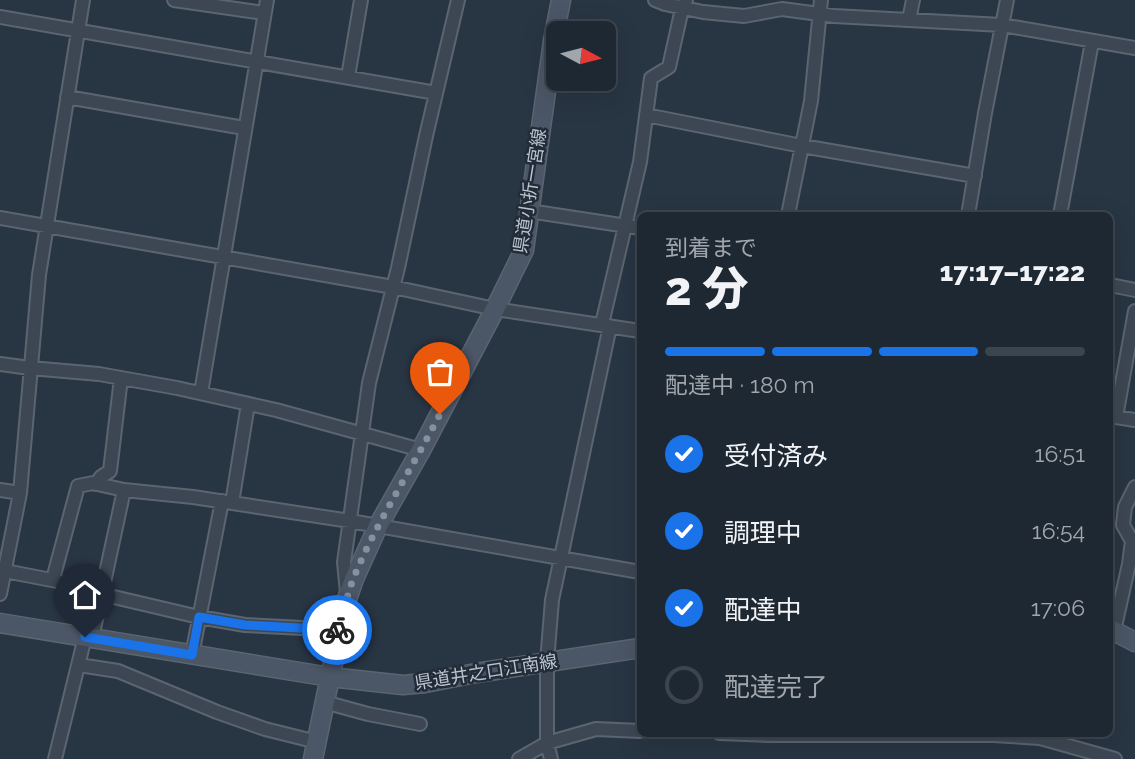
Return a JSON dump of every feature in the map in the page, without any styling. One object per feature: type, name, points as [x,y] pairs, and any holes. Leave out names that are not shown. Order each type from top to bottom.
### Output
[{"type":"main road","name":"県道小折一宮線","points":[[315,750],[347,598],[354,579],[378,526],[421,450],[524,250],[561,0]]},
{"type":"main road","name":"県道井之口江南線","points":[[0,623],[330,677],[403,685],[637,648]]},
{"type":"main road","points":[[1113,631],[1135,642]]},
{"type":"street","points":[[0,594],[20,493],[39,275],[83,0]]},
{"type":"street","points":[[174,0],[264,13]]},
{"type":"street","points":[[201,393],[267,0]]},
{"type":"street","points":[[348,77],[361,0]]},
{"type":"street","points":[[347,598],[344,562],[369,383],[458,0]]},
{"type":"street","points":[[655,0],[744,16],[782,9],[819,14],[1002,25],[1135,48]]},
{"type":"street","points":[[789,212],[811,101],[821,0]]},
{"type":"street","points":[[909,20],[913,0]]},
{"type":"street","points":[[969,212],[1007,0]]},
{"type":"street","points":[[551,759],[547,743],[547,662],[552,600],[625,225],[640,162],[651,78],[669,67],[685,4]]},
{"type":"street","points":[[0,17],[436,93]]},
{"type":"street","points":[[1061,212],[1092,42]]},
{"type":"street","points":[[67,97],[244,128]]},
{"type":"street","points":[[646,116],[975,176]]},
{"type":"street","points":[[530,211],[637,227]]},
{"type":"street","points":[[0,218],[393,287],[495,309],[637,330]]},
{"type":"street","points":[[1113,286],[1135,290]]},
{"type":"street","points":[[1135,312],[1113,416],[1135,420]]},
{"type":"street","points":[[0,364],[99,374],[201,393],[421,450]]},
{"type":"street","points":[[96,484],[110,471],[121,378]]},
{"type":"street","points":[[192,655],[248,404]]},
{"type":"street","points":[[53,579],[78,486],[96,484],[350,521],[637,572]]},
{"type":"street","points":[[1113,626],[1129,565],[1132,541],[1123,525],[1125,508],[1135,487]]},
{"type":"street","points":[[0,490],[20,493]]},
{"type":"street","points":[[55,759],[73,684],[102,594],[124,490]]},
{"type":"street","points":[[5,571],[53,579],[102,594],[199,617],[245,625],[340,630]]},
{"type":"street","points":[[79,665],[118,671],[315,750]]},
{"type":"street","points":[[324,702],[420,724]]},
{"type":"street","points":[[519,759],[547,743],[596,729],[637,731]]},
{"type":"street","points":[[1031,737],[1115,759]]},
{"type":"way so far","points":[[337,630],[340,630],[354,579],[378,526],[440,414]]},
{"type":"route","points":[[85,637],[192,655],[199,617],[245,625],[337,630]]}]
